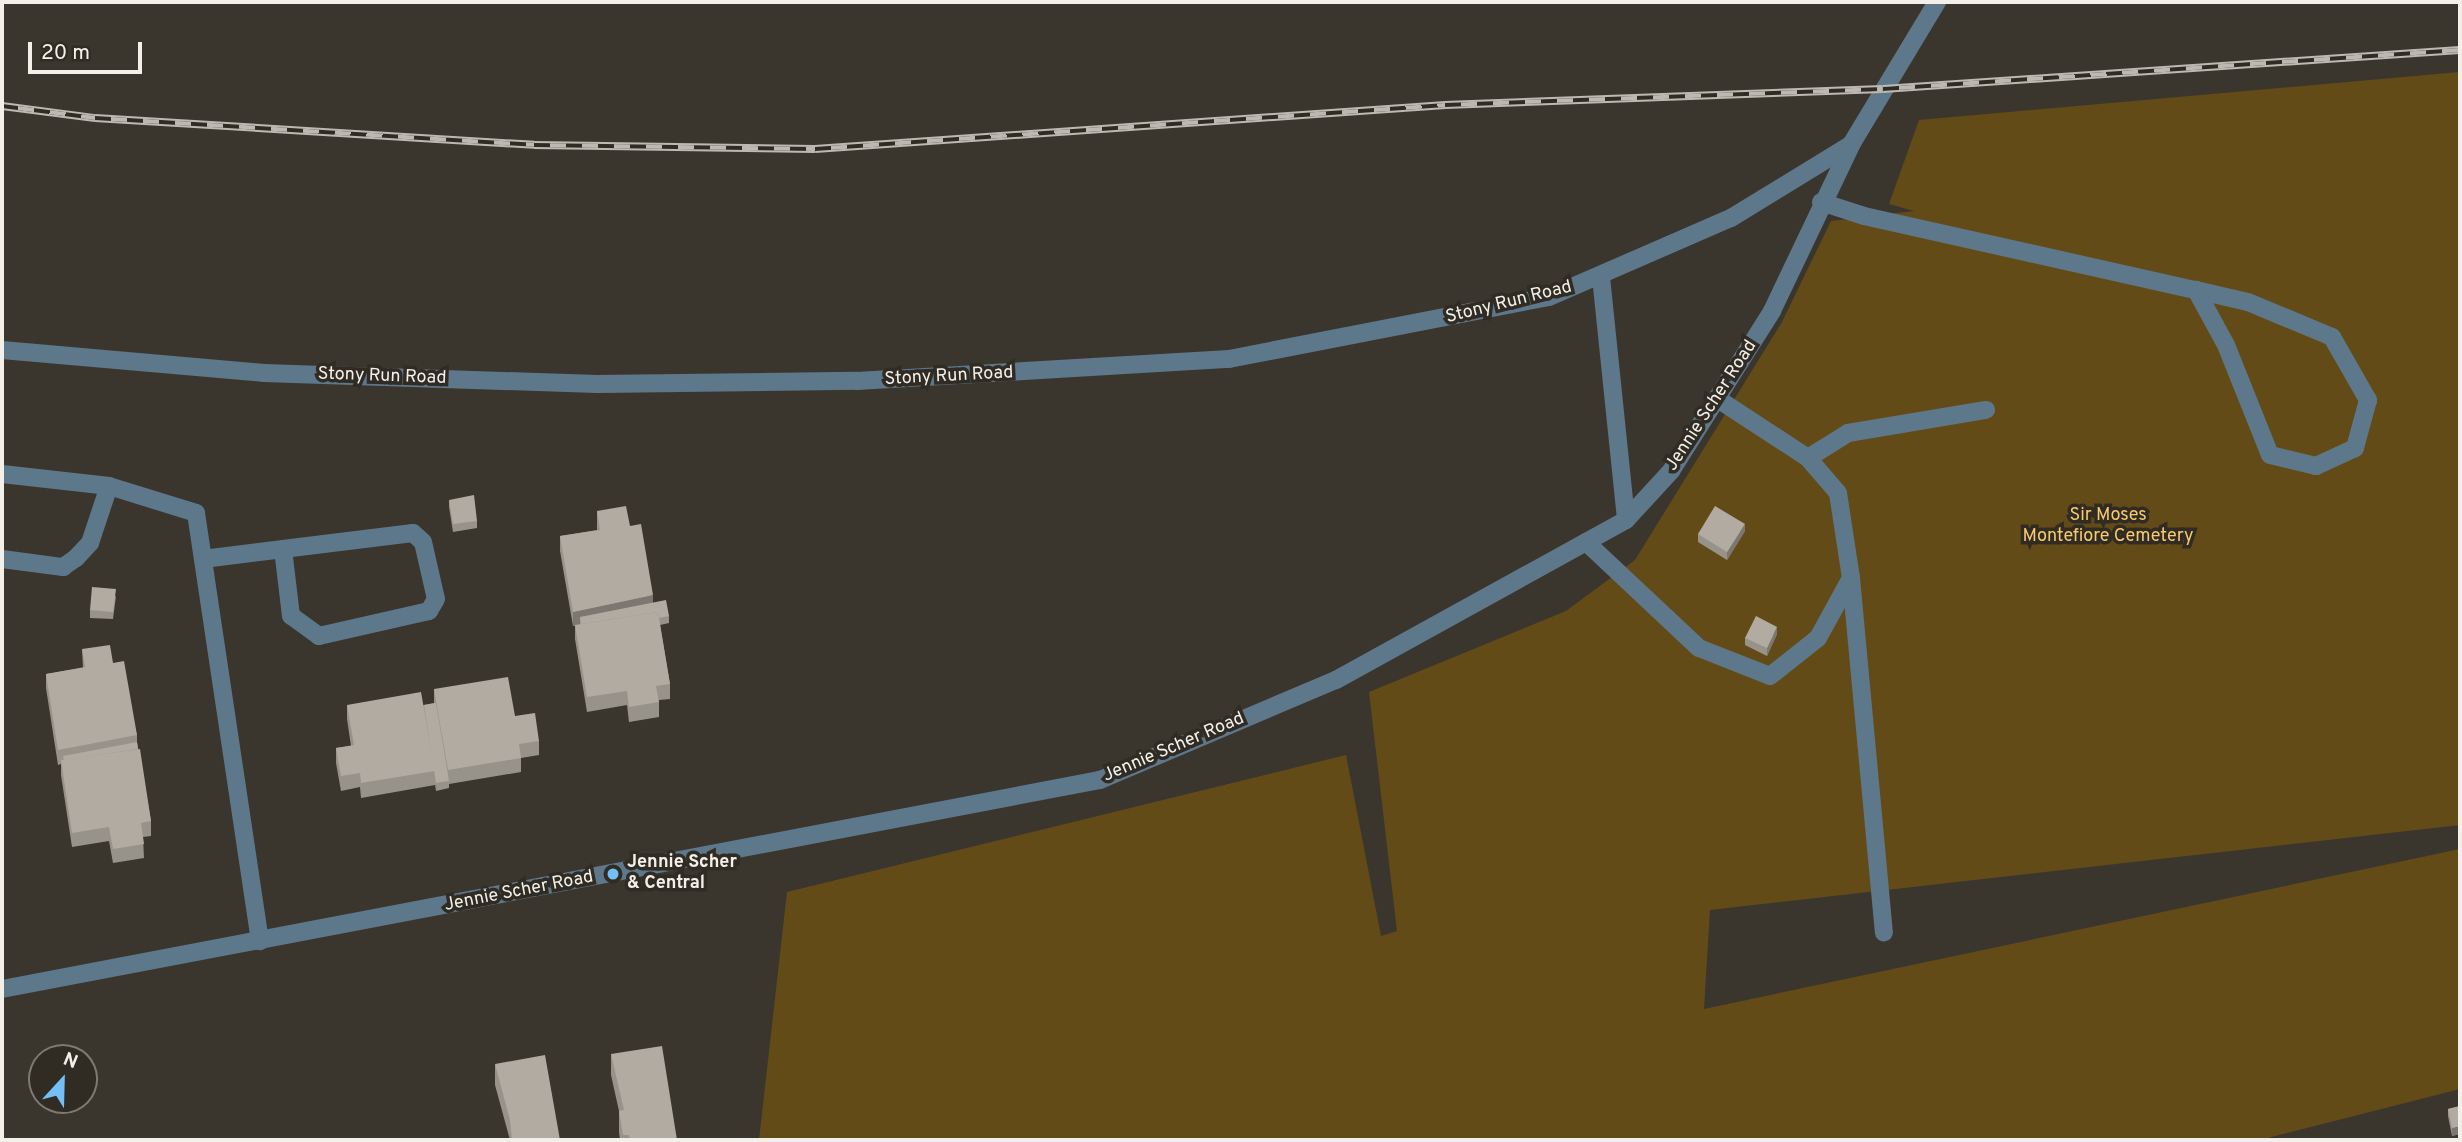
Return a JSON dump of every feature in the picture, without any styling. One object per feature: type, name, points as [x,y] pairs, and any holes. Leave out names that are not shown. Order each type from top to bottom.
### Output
[{"type":"street","name":"Jennie Scher Road","points":[[2,989],[1100,780],[1336,680],[1626,520],[1671,471],[1772,311],[1821,202],[1852,143],[1937,2]]},
{"type":"street","name":"Stony Run Road","points":[[2,350],[292,374],[597,384],[871,380],[1229,359],[1381,334],[1549,297],[1601,277],[1731,218],[1852,143]]},
{"type":"street","points":[[1821,202],[2248,302],[2332,337],[2368,400],[2355,448],[2316,466],[2270,455],[2226,345],[2196,290]]},
{"type":"street","points":[[1601,277],[1626,520]]},
{"type":"street","points":[[1718,399],[1808,458],[1838,494],[1851,578],[1884,932]]},
{"type":"street","points":[[1808,458],[1848,433],[1986,410]]},
{"type":"street","points":[[2,474],[109,486],[196,513],[260,941]]},
{"type":"street","points":[[2,559],[63,567],[90,543],[109,486]]},
{"type":"street","points":[[203,559],[283,549],[412,533],[423,542],[436,599],[429,611],[319,636],[291,616],[283,549]]},
{"type":"street","points":[[1586,541],[1699,648],[1770,676],[1818,638],[1851,578]]},
{"type":"green space","name":"Sir Moses Montefiore Cemetery","points":[[2460,72],[2460,825],[1710,910],[1704,1009],[2460,849],[2460,1089],[2260,1140],[759,1140],[787,892],[1346,755],[1381,936],[1397,931],[1369,692],[1566,611],[1635,560],[1782,322],[1831,221],[1914,211],[1889,204],[1919,120]]},
{"type":"building","points":[[474,495],[477,521],[453,524],[449,500]]},
{"type":"building","points":[[626,506],[630,526],[641,524],[653,595],[573,612],[560,536],[600,530],[597,511]]},
{"type":"building","points":[[1715,506],[1745,524],[1727,552],[1698,534]]},
{"type":"building","points":[[92,587],[116,589],[113,612],[90,610]]},
{"type":"building","points":[[666,600],[669,616],[659,618],[658,612],[581,624],[580,617]]},
{"type":"building","points":[[658,612],[670,684],[656,686],[659,702],[629,707],[627,691],[587,697],[575,625]]},
{"type":"building","points":[[1756,616],[1777,627],[1767,648],[1745,638]]},
{"type":"building","points":[[110,645],[113,663],[124,661],[137,735],[58,750],[46,674],[85,667],[82,649]]},
{"type":"building","points":[[508,677],[515,716],[535,713],[539,741],[519,744],[521,758],[448,770],[434,689]]},
{"type":"building","points":[[421,692],[435,771],[361,783],[360,773],[341,776],[336,748],[354,745],[347,705]]},
{"type":"building","points":[[436,703],[449,781],[436,783],[424,705]]},
{"type":"building","points":[[137,742],[138,749],[64,760],[63,756]]},
{"type":"building","points":[[140,749],[151,821],[141,823],[144,844],[113,849],[109,827],[72,833],[61,760]]},
{"type":"building","points":[[662,1046],[677,1140],[630,1140],[629,1135],[623,1135],[619,1111],[624,1110],[611,1054]]},
{"type":"building","points":[[545,1055],[560,1140],[512,1140],[510,1120],[495,1064]]},
{"type":"building","points":[[2460,1106],[2460,1126],[2452,1128],[2448,1109]]},
{"type":"railway","points":[[2,106],[95,118],[534,145],[815,149],[1445,105],[1883,89],[2460,50]]},
{"type":"place","name":"Jennie Scher & Central","points":[[613,874]]}]
